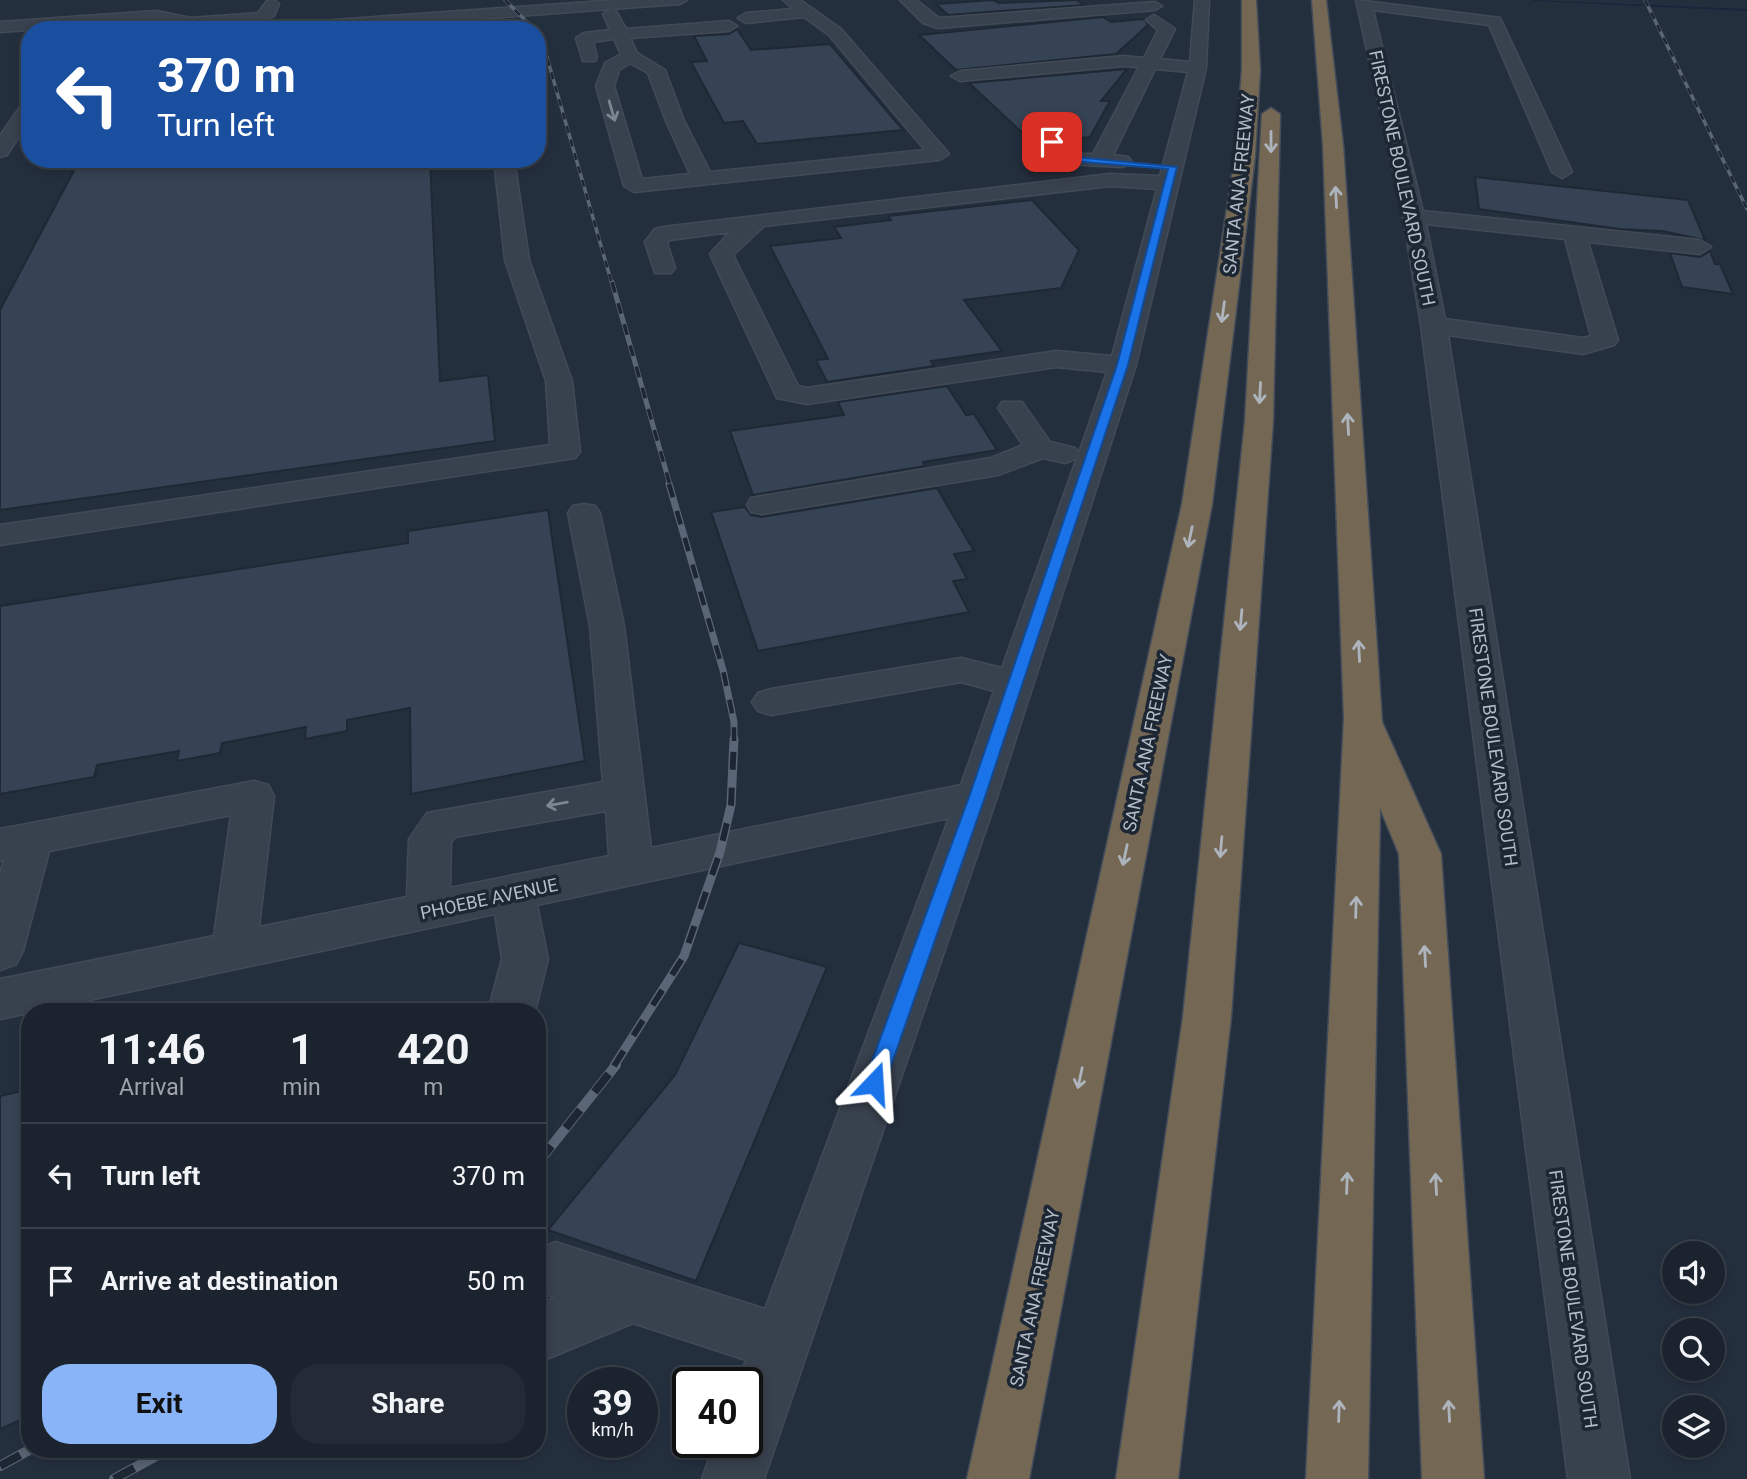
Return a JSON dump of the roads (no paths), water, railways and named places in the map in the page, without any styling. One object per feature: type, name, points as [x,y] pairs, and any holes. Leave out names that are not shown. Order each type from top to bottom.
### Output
[{"type":"highway","name":"SANTA ANA FREEWAY","points":[[998,1479],[1197,504],[1245,156],[1251,70],[1249,0]]},
{"type":"highway","points":[[1147,1479],[1206,1017],[1259,421],[1272,152],[1268,0]]},
{"type":"highway","points":[[1320,2],[1333,145],[1363,719],[1337,1479]]},
{"type":"highway","points":[[1363,719],[1420,854],[1453,1479]]},
{"type":"street","points":[[492,21],[607,5],[680,0]]},
{"type":"street","points":[[630,56],[611,67],[605,86],[634,186],[939,154],[835,32],[790,0]]},
{"type":"street","points":[[907,0],[928,20],[938,23],[1106,5],[1155,6],[1147,0]]},
{"type":"street","points":[[1363,2],[1495,21],[1562,172]]},
{"type":"street","name":"FIRESTONE BOULEVARD SOUTH","points":[[1363,2],[1413,216],[1434,325],[1598,1479]]},
{"type":"street","points":[[231,21],[261,17],[269,13],[272,4]]},
{"type":"street","points":[[607,5],[630,56],[656,70],[675,121],[703,179]]},
{"type":"street","points":[[763,1396],[977,797],[1123,365],[1198,68],[1202,11],[1148,21],[1167,29],[1100,160]]},
{"type":"street","points":[[746,18],[808,12]]},
{"type":"street","points":[[78,21],[156,16],[185,21]]},
{"type":"street","points":[[0,26],[21,25]]},
{"type":"street","points":[[589,57],[584,38],[729,26]]},
{"type":"street","points":[[662,31],[673,51]]},
{"type":"street","points":[[960,76],[1124,61],[1198,68]]},
{"type":"street","points":[[0,151],[21,120]]},
{"type":"street","points":[[1052,142],[1068,157],[1100,160],[1171,175]]},
{"type":"street","points":[[0,535],[565,452],[559,381],[517,261],[505,168]]},
{"type":"street","points":[[663,268],[656,242],[663,234],[1171,175]]},
{"type":"street","points":[[1413,216],[1700,247]]},
{"type":"street","points":[[752,223],[721,254],[787,392],[807,396],[1056,359],[1123,365]]},
{"type":"street","points":[[1434,325],[1583,345],[1605,340],[1574,232]]},
{"type":"street","points":[[1012,408],[1040,449]]},
{"type":"street","points":[[762,505],[998,466],[1040,449],[1091,458]]},
{"type":"street","points":[[584,513],[607,626],[632,870]]},
{"type":"street","points":[[771,702],[961,670],[1015,684]]},
{"type":"street","points":[[428,911],[430,839],[442,824],[624,793]]},
{"type":"street","points":[[0,951],[15,842],[254,796],[234,951]]},
{"type":"street","name":"PHOEBE AVENUE","points":[[0,999],[977,797]]},
{"type":"street","points":[[513,894],[525,959],[513,1003]]},
{"type":"street","points":[[555,1270],[782,1343]]},
{"type":"street","points":[[546,1330],[634,1295]]},
{"type":"street","points":[[733,1479],[741,1458]]},
{"type":"waterway","points":[[1534,0],[1747,10]]},
{"type":"railway","points":[[505,0],[526,21]]},
{"type":"railway","points":[[1645,0],[1747,209]]},
{"type":"railway","points":[[546,54],[612,284]]},
{"type":"railway","points":[[612,282],[670,485]]},
{"type":"railway","points":[[669,484],[723,670],[734,722],[734,739]]},
{"type":"railway","points":[[614,1066],[684,956],[720,852],[731,805],[734,739]]},
{"type":"railway","points":[[546,1153],[616,1065]]},
{"type":"railway","points":[[0,1466],[21,1454]]},
{"type":"railway","points":[[114,1479],[152,1458]]}]
